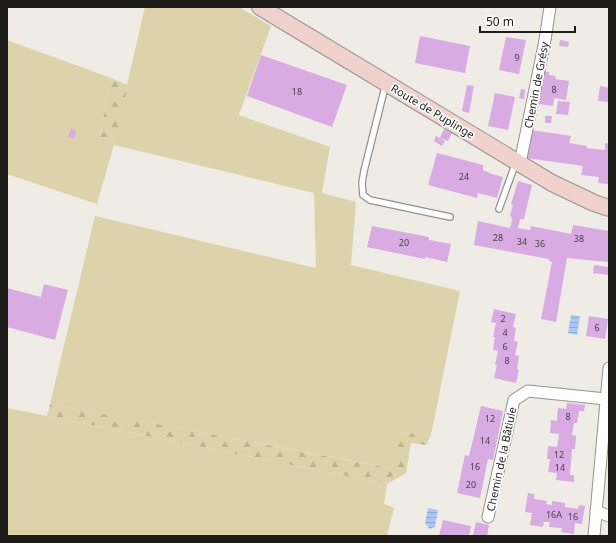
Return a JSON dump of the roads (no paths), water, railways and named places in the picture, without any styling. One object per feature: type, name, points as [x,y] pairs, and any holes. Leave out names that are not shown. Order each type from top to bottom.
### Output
[{"type":"street","name":"Route de Puplinge","points":[[260,7],[552,183],[571,193],[609,208]]},
{"type":"street","name":"Chemin de Grésy","points":[[518,162],[544,46],[550,7]]},
{"type":"street","points":[[594,536],[609,368]]},
{"type":"street","name":"Chemin de la Bâtiule","points":[[488,517],[514,400],[528,391],[606,407]]},
{"type":"street","points":[[596,511],[609,516]]},
{"type":"lane","points":[[386,83],[364,171],[362,183],[363,195],[370,200],[450,217]]},
{"type":"lane","points":[[499,209],[518,162]]},
{"type":"water","points":[[571,315],[580,316],[577,335],[568,333]]},
{"type":"water","points":[[428,508],[438,510],[435,527],[429,529],[425,524]]}]
